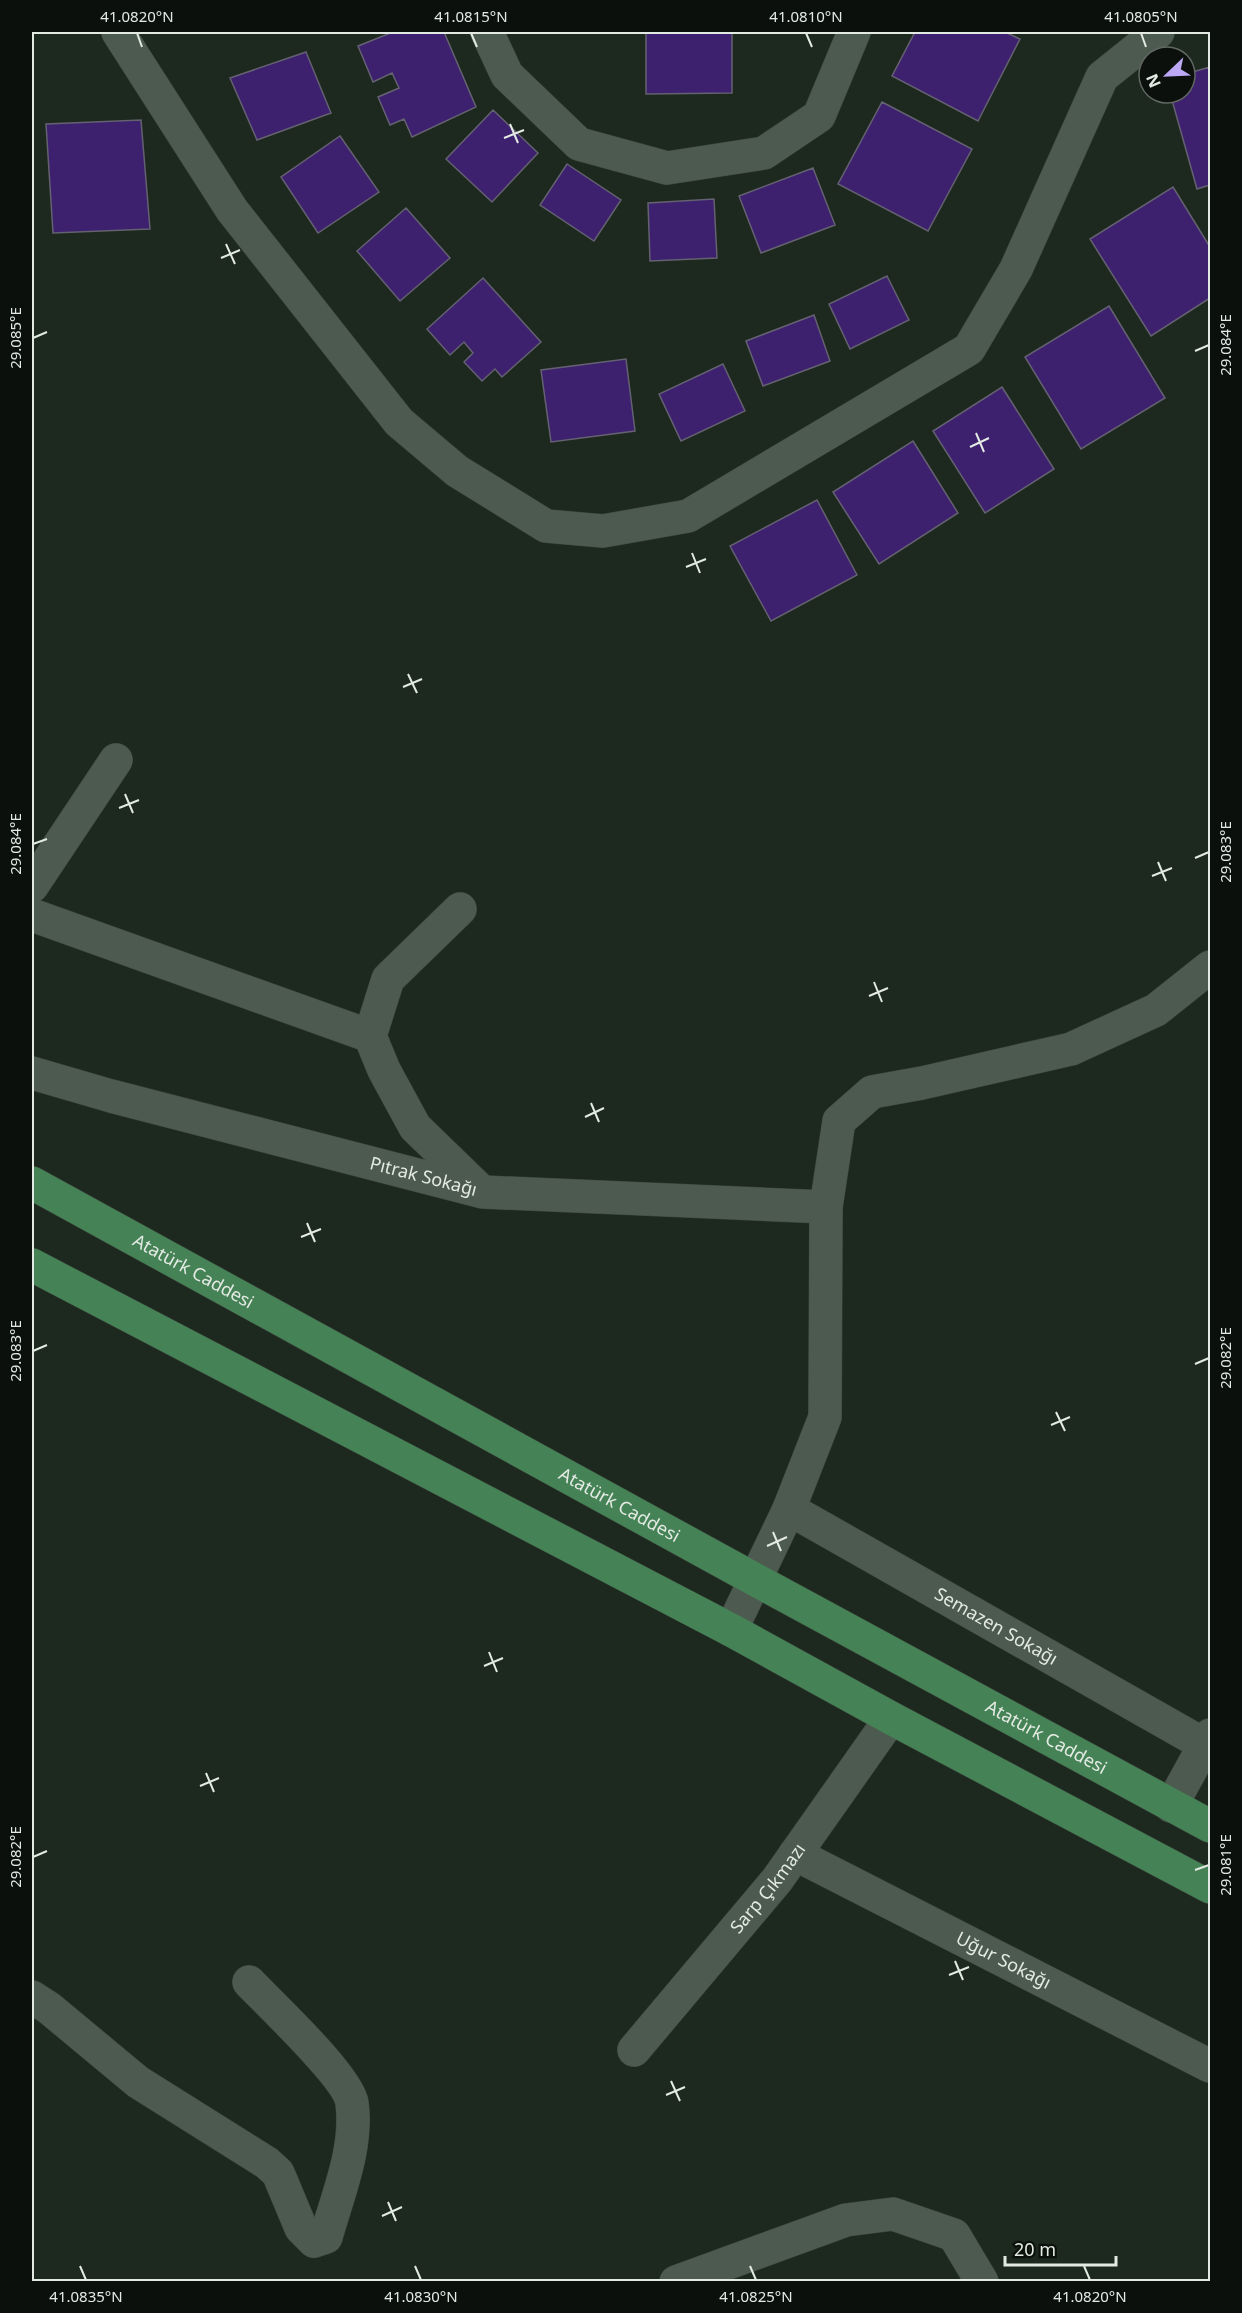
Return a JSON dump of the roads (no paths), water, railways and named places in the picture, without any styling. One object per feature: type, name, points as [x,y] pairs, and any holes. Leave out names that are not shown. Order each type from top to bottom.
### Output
[{"type":"main road","name":"Atatürk Caddesi","points":[[32,1183],[1210,1826]]},
{"type":"main road","points":[[32,1265],[731,1630],[891,1718],[1210,1887]]},
{"type":"street","points":[[118,32],[232,210],[399,422],[457,471],[546,526],[603,531],[688,516],[969,349],[1017,269],[1102,77],[1158,32]]},
{"type":"street","points":[[487,32],[507,75],[579,144],[667,168],[764,153],[819,116],[854,32]]},
{"type":"street","points":[[32,886],[116,760]]},
{"type":"street","points":[[460,909],[387,979],[370,1036],[384,1070],[415,1126],[483,1192]]},
{"type":"street","points":[[32,915],[370,1036]]},
{"type":"street","points":[[731,1630],[789,1509],[825,1417],[826,1207],[839,1121],[872,1092],[1071,1049],[1156,1010],[1210,968]]},
{"type":"street","name":"Pıtrak Sokağı","points":[[32,1073],[111,1096],[483,1192],[826,1207]]},
{"type":"street","name":"Semazen Sokağı","points":[[789,1509],[1208,1740]]},
{"type":"street","name":"Sarp Çıkmazı","points":[[634,2050],[777,1880],[891,1718]]},
{"type":"street","points":[[1172,1806],[1208,1740]]},
{"type":"street","name":"Uğur Sokağı","points":[[795,1854],[1210,2066]]},
{"type":"street","points":[[32,1997],[49,2008],[138,2082],[267,2163],[278,2173],[301,2228],[314,2241],[326,2237],[350,2149],[352,2101],[330,2066],[249,1982]]},
{"type":"street","points":[[676,2282],[846,2220],[893,2214],[954,2235],[982,2282]]}]
